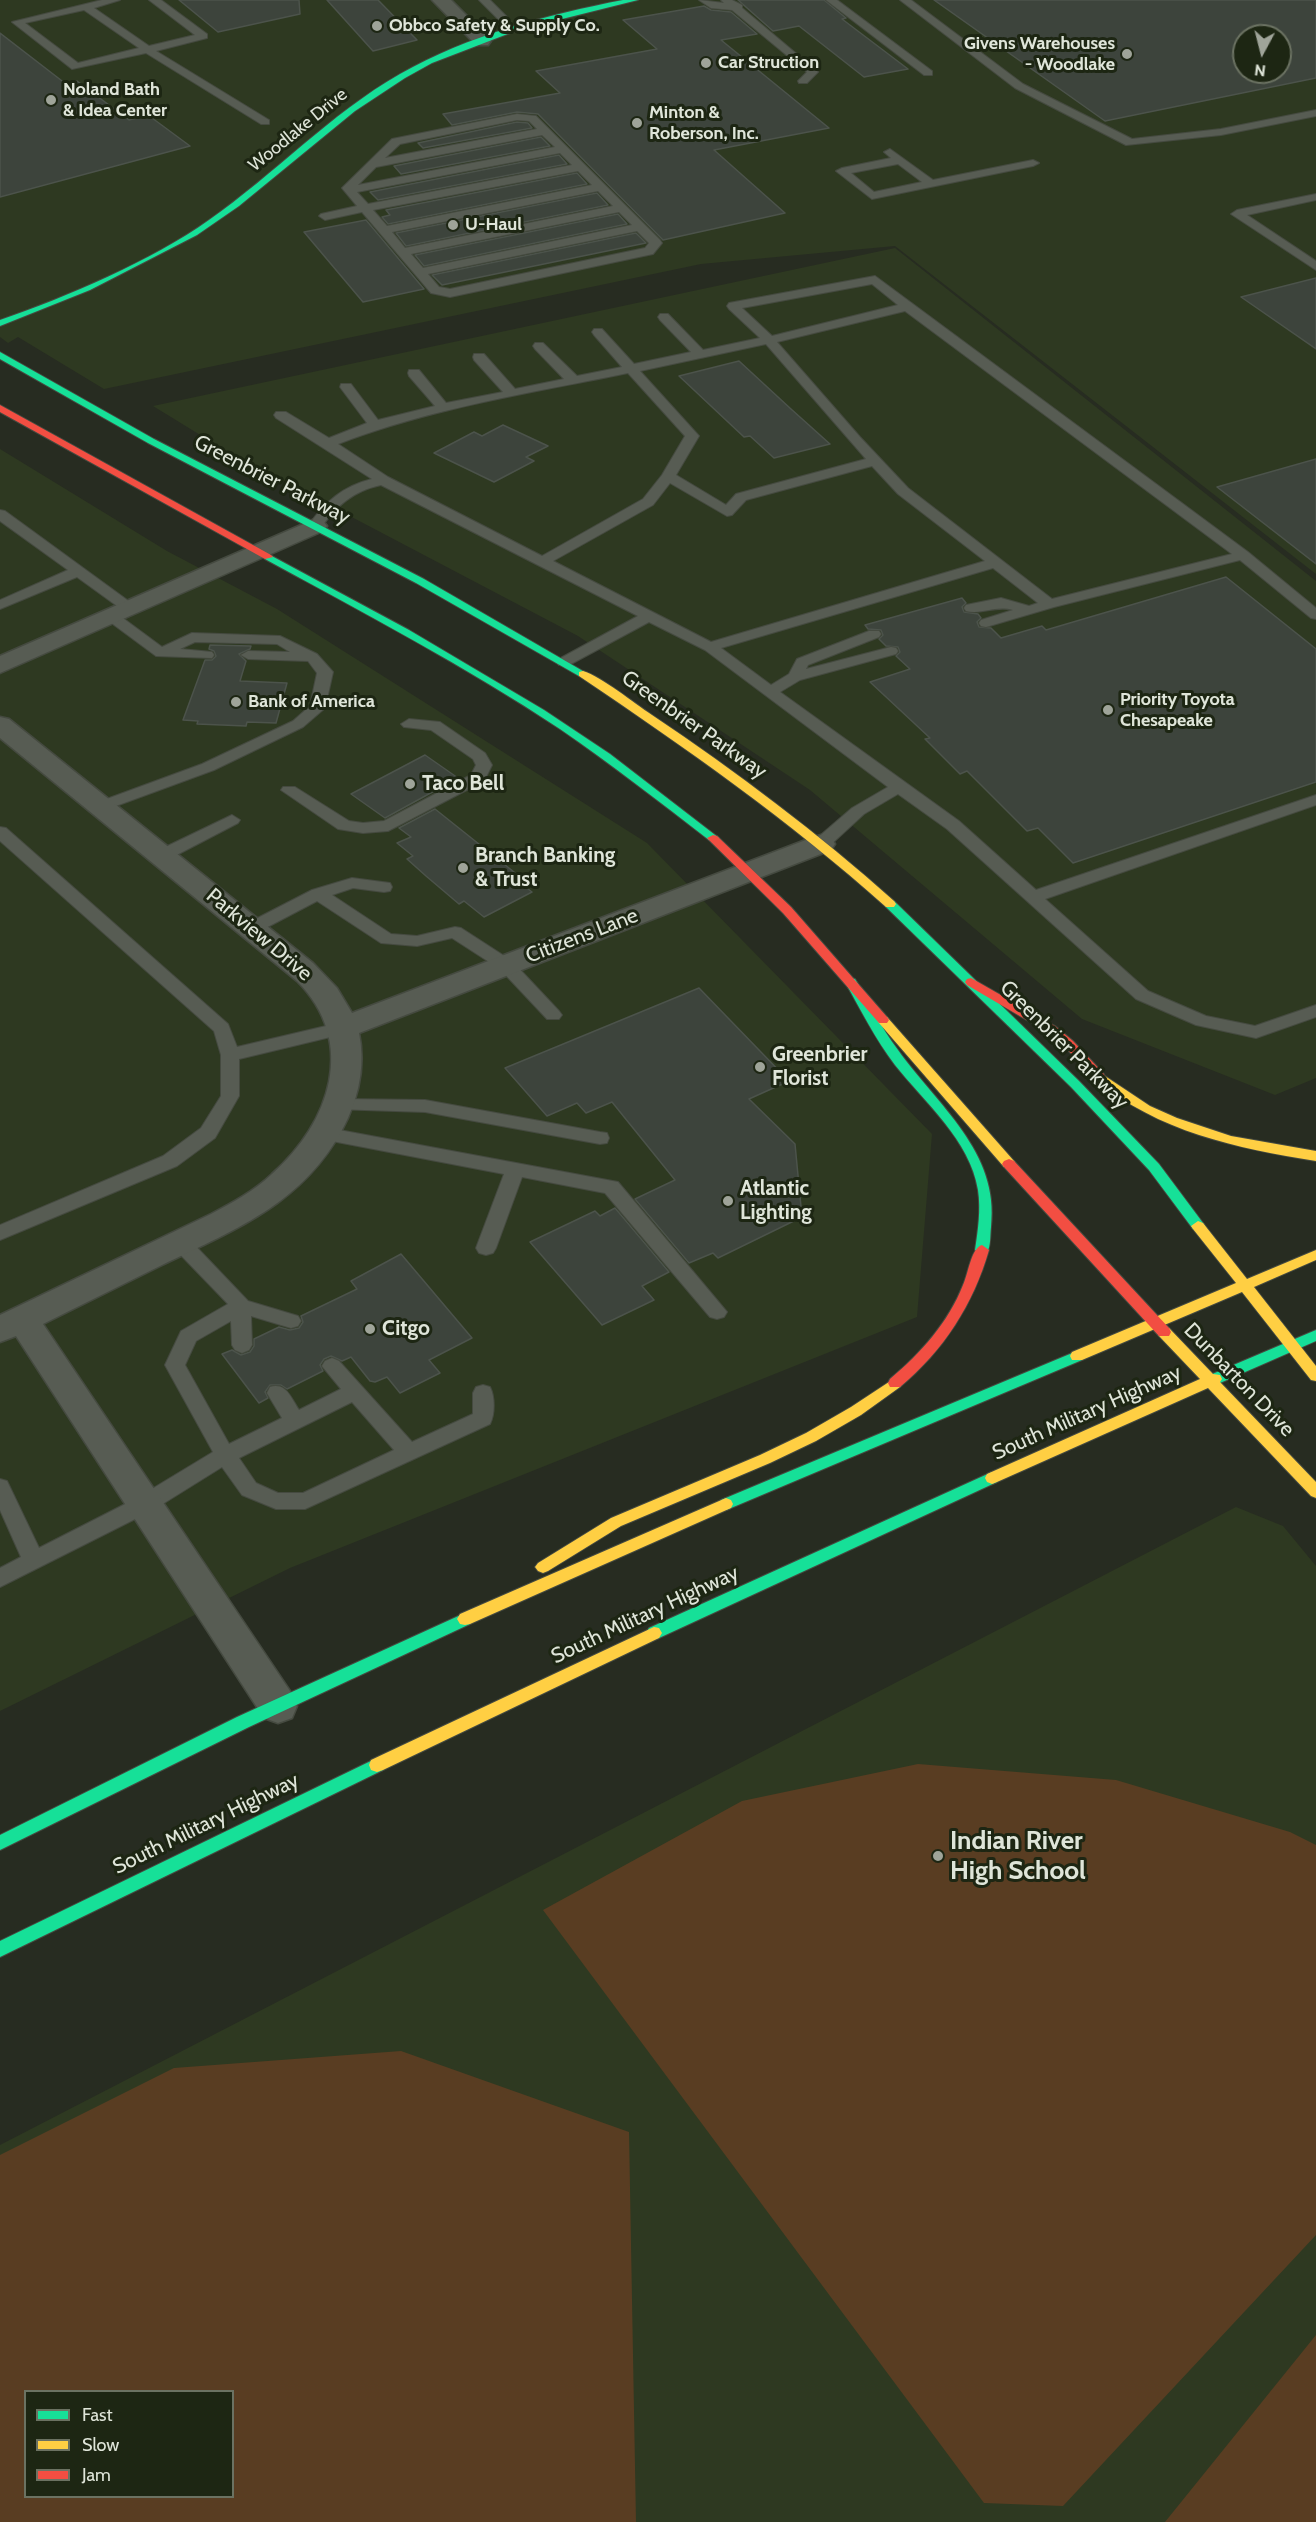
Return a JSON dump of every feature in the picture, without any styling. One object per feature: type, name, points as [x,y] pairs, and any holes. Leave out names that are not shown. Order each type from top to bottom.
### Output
[{"type":"main road","name":"Woodlake Drive","points":[[0,323],[73,295],[182,240],[219,216],[333,121],[376,92],[441,56],[564,16],[634,0]]},
{"type":"main road","name":"Greenbrier Parkway","points":[[0,355],[140,435],[420,581],[564,662],[642,711],[714,761],[856,873],[1075,1084],[1154,1167],[1243,1286]]},
{"type":"main road","points":[[0,408],[121,477],[358,605],[542,713],[663,799],[716,841],[787,910],[977,1129],[1156,1324]]},
{"type":"main road","points":[[450,1626],[609,1526],[781,1452],[855,1410],[891,1387],[917,1364],[937,1342],[957,1314],[973,1285],[984,1243],[987,1217],[985,1190],[978,1167],[969,1147],[952,1123],[897,1059],[851,982]]},
{"type":"main road","points":[[971,982],[1061,1037],[1118,1092],[1154,1112],[1237,1142],[1316,1156]]},
{"type":"main road","points":[[0,1843],[192,1746],[450,1626],[741,1498],[1316,1255]]},
{"type":"main road","points":[[1243,1286],[1316,1376]]},
{"type":"main road","name":"Dunbarton Drive","points":[[1156,1324],[1316,1492]]},
{"type":"main road","name":"South Military Highway","points":[[0,1949],[389,1758],[693,1616],[1209,1380],[1316,1335]]},
{"type":"street","points":[[441,0],[482,41]]},
{"type":"street","points":[[0,665],[315,526]]},
{"type":"street","name":"Parkview Drive","points":[[0,725],[252,928],[317,984],[336,1010],[343,1028],[348,1067],[340,1105],[318,1145],[283,1182],[238,1215],[11,1324]]},
{"type":"street","name":"Citizens Lane","points":[[343,1028],[821,844]]},
{"type":"street","points":[[11,1324],[145,1504],[278,1706]]},
{"type":"lane","points":[[115,0],[17,22],[76,67],[203,36],[154,0]]},
{"type":"lane","points":[[484,0],[504,18]]},
{"type":"lane","points":[[704,0],[715,6],[735,8],[753,5]]},
{"type":"lane","points":[[726,0],[813,72],[803,81]]},
{"type":"lane","points":[[831,0],[844,15],[928,73]]},
{"type":"lane","points":[[905,0],[1019,86],[1130,143],[1221,132],[1316,113]]},
{"type":"lane","points":[[86,7],[148,49],[265,122]]},
{"type":"lane","points":[[723,15],[758,27],[779,26]]},
{"type":"lane","points":[[517,117],[532,118],[656,243],[649,251],[450,292],[435,290],[349,190],[348,188],[396,141],[406,137],[517,117]]},
{"type":"lane","points":[[372,164],[545,131]]},
{"type":"lane","points":[[349,190],[563,149]]},
{"type":"lane","points":[[890,152],[931,184]]},
{"type":"lane","points":[[900,160],[842,171],[872,196],[1033,163]]},
{"type":"lane","points":[[325,216],[580,167]]},
{"type":"lane","points":[[384,230],[600,187]]},
{"type":"lane","points":[[1316,197],[1236,214],[1316,266]]},
{"type":"lane","points":[[403,252],[621,207]]},
{"type":"lane","points":[[420,272],[640,227]]},
{"type":"lane","points":[[1049,604],[921,507],[875,461],[769,340],[733,306],[874,280],[1243,555],[1316,615]]},
{"type":"lane","points":[[328,443],[375,425],[443,408],[700,355],[908,307]]},
{"type":"lane","points":[[664,317],[700,355]]},
{"type":"lane","points":[[542,562],[648,502],[668,477],[692,436],[598,332]]},
{"type":"lane","points":[[539,346],[574,381]]},
{"type":"lane","points":[[479,357],[512,394]]},
{"type":"lane","points":[[414,373],[443,408]]},
{"type":"lane","points":[[346,387],[375,425]]},
{"type":"lane","points":[[281,415],[383,480],[710,647],[953,825],[1142,995],[1202,1021],[1256,1032],[1316,1011]]},
{"type":"lane","points":[[668,477],[727,512],[741,497],[875,461]]},
{"type":"lane","points":[[315,526],[327,508],[357,485],[383,480]]},
{"type":"lane","points":[[0,514],[79,572],[161,653],[207,655]]},
{"type":"lane","points":[[971,608],[1001,602],[1028,610],[1243,555]]},
{"type":"lane","points":[[710,647],[995,563]]},
{"type":"lane","points":[[0,605],[79,572]]},
{"type":"lane","points":[[991,628],[1019,626],[1028,610]]},
{"type":"lane","points":[[564,662],[649,616]]},
{"type":"lane","points":[[769,692],[795,677],[802,662],[874,634]]},
{"type":"lane","points":[[99,807],[208,767],[298,724],[317,708],[326,672],[312,657],[280,640],[192,637],[161,653]]},
{"type":"lane","points":[[248,655],[312,657]]},
{"type":"lane","points":[[795,677],[824,682],[895,656]]},
{"type":"lane","points":[[289,790],[344,825],[363,828],[388,826],[478,778],[484,765],[479,756],[435,725],[409,724]]},
{"type":"lane","points":[[821,844],[858,811],[899,787]]},
{"type":"lane","points":[[1033,897],[1316,800]]},
{"type":"lane","points":[[161,856],[232,820]]},
{"type":"lane","points":[[0,832],[222,1028],[230,1055],[231,1096],[208,1133],[170,1161],[0,1233]]},
{"type":"lane","points":[[252,928],[318,894],[352,883],[384,887]]},
{"type":"lane","points":[[318,894],[387,939],[417,941],[455,932],[506,965],[554,1015]]},
{"type":"lane","points":[[230,1055],[343,1028]]},
{"type":"lane","points":[[340,1105],[425,1106],[600,1137]]},
{"type":"lane","points":[[323,1133],[611,1187],[717,1312]]},
{"type":"lane","points":[[486,1248],[515,1169]]},
{"type":"lane","points":[[180,1242],[241,1306],[291,1321]]},
{"type":"lane","points":[[241,1306],[242,1345]]},
{"type":"lane","points":[[241,1306],[188,1336],[175,1365],[225,1455],[249,1489],[276,1501],[306,1501],[483,1418],[483,1393]]},
{"type":"lane","points":[[332,1366],[409,1453]]},
{"type":"lane","points":[[0,1578],[145,1504],[225,1455],[354,1392]]},
{"type":"lane","points":[[277,1393],[295,1421]]},
{"type":"lane","points":[[0,1488],[34,1560]]},
{"type":"shaded area","points":[[0,0],[1316,0],[1316,574],[895,246],[701,264],[104,389],[18,337],[8,343],[0,337]]},
{"type":"shaded area","points":[[895,248],[1316,581],[1316,1078],[1275,1095],[1082,1019],[810,790],[578,636],[228,452],[153,406]]},
{"type":"shaded area","points":[[0,449],[167,551],[277,609],[647,843],[932,1134],[917,1317],[290,1568],[0,1711]]},
{"type":"shaded area","name":"Indian River High School","points":[[1236,1507],[1283,1526],[1316,1566],[1316,2522],[0,2522],[0,2145]]},
{"type":"shaded area","points":[[918,1764],[1116,1780],[1290,1832],[1316,1845],[1316,2235],[1063,2506],[984,2503],[543,1910],[742,1801]]},
{"type":"shaded area","points":[[401,2051],[629,2132],[636,2522],[0,2522],[0,2155],[174,2068]]},
{"type":"shaded area","points":[[1316,2335],[1316,2522],[1165,2522]]},
{"type":"building","points":[[179,0],[299,0],[300,14],[218,32]]},
{"type":"building","name":"Obbco Safety & Supply Co.","points":[[327,0],[378,0],[417,40],[373,51]]},
{"type":"building","points":[[738,0],[824,0],[846,18],[842,19],[908,69],[864,77],[799,26],[773,31]]},
{"type":"building","name":"Givens Warehouses - Woodlake","points":[[934,0],[1316,0],[1316,78],[1292,83],[1292,24],[1232,24],[1232,84],[1287,84],[1105,121]]},
{"type":"building","points":[[704,6],[711,10],[731,12],[757,34],[721,40],[829,128],[714,150],[785,213],[663,240],[538,114],[517,112],[452,125],[443,114],[560,93],[536,71],[657,49],[623,20]]},
{"type":"building","name":"Noland Bath & Idea Center","points":[[0,33],[66,84],[77,81],[129,120],[148,115],[190,146],[0,197]]},
{"type":"building","points":[[517,122],[528,123],[532,128],[423,148],[418,143]]},
{"type":"building","points":[[541,137],[550,146],[401,174],[394,166]]},
{"type":"building","points":[[559,155],[567,164],[378,200],[370,192]]},
{"type":"building","points":[[577,173],[587,184],[388,224],[382,217],[390,215],[386,210]]},
{"type":"building","points":[[597,193],[608,205],[406,246],[396,233]]},
{"type":"building","points":[[618,214],[627,224],[424,266],[415,255]]},
{"type":"building","points":[[366,220],[424,289],[363,302],[304,232]]},
{"type":"building","points":[[636,233],[646,243],[442,285],[432,275]]},
{"type":"building","points":[[1316,278],[1316,349],[1241,297]]},
{"type":"building","points":[[739,361],[830,444],[774,458],[750,436],[744,437],[679,376]]},
{"type":"building","points":[[503,425],[548,446],[526,457],[534,461],[494,482],[434,453],[474,432],[482,436]]},
{"type":"building","points":[[1316,459],[1316,564],[1217,487]]},
{"type":"building","name":"Priority Toyota Chesapeake","points":[[1226,577],[1316,649],[1316,782],[1073,863],[1038,828],[1027,831],[967,771],[960,774],[925,739],[930,738],[870,682],[910,669],[896,656],[900,652],[898,647],[886,646],[879,639],[883,635],[881,630],[868,629],[865,625],[962,598],[966,603],[962,607],[964,612],[978,614],[981,618],[977,622],[979,627],[991,628],[1001,638],[1042,626],[1046,630]]},
{"type":"building","name":"Bank of America","points":[[210,645],[251,646],[250,649],[239,654],[246,661],[240,681],[287,683],[276,723],[247,722],[246,726],[197,724],[198,721],[183,720],[205,660],[212,660],[216,656],[214,651],[209,649]]},
{"type":"building","name":"Taco Bell","points":[[425,755],[458,778],[385,818],[351,794]]},
{"type":"building","name":"Branch Banking & Trust","points":[[435,809],[519,876],[514,878],[532,892],[484,917],[464,901],[459,904],[426,876],[407,859],[413,856],[397,843],[411,837],[399,828]]},
{"type":"building","points":[[699,988],[789,1081],[749,1099],[795,1144],[802,1217],[718,1258],[713,1253],[689,1263],[635,1199],[675,1180],[612,1102],[586,1113],[577,1103],[547,1116],[505,1068]]},
{"type":"building","points":[[615,1208],[669,1272],[642,1286],[654,1300],[602,1325],[530,1242],[595,1211],[600,1216]]},
{"type":"building","name":"Citgo","points":[[401,1254],[472,1338],[429,1360],[440,1373],[400,1393],[387,1377],[375,1382],[370,1381],[351,1357],[342,1361],[331,1356],[324,1359],[320,1365],[323,1371],[287,1389],[281,1385],[270,1385],[265,1392],[268,1398],[259,1403],[222,1354],[232,1350],[241,1355],[250,1352],[254,1346],[254,1339],[279,1327],[290,1330],[299,1328],[303,1322],[301,1316],[357,1289],[351,1281]]},
{"type":"traffic: fast","points":[[0,323],[87,288],[194,233],[236,204],[352,109],[402,76],[429,62],[515,28],[574,12],[634,0]]},
{"type":"traffic: fast","points":[[0,355],[151,441],[420,581],[583,674]]},
{"type":"traffic: fast","points":[[268,557],[406,632],[540,712],[606,757],[713,838]]},
{"type":"traffic: fast","points":[[890,904],[1075,1084],[1154,1167],[1198,1226]]},
{"type":"traffic: fast","points":[[851,982],[892,1052],[952,1125],[977,1166],[984,1189],[986,1217],[982,1250]]},
{"type":"traffic: fast","points":[[1215,1379],[1316,1335]]},
{"type":"traffic: fast","points":[[726,1504],[1077,1356]]},
{"type":"traffic: fast","points":[[654,1633],[992,1478]]},
{"type":"traffic: fast","points":[[0,1843],[243,1722],[465,1619]]},
{"type":"traffic: fast","points":[[0,1949],[377,1765]]},
{"type":"traffic: slow","points":[[583,674],[779,811],[890,904]]},
{"type":"traffic: slow","points":[[883,1020],[1009,1164]]},
{"type":"traffic: slow","points":[[1099,1076],[1121,1094],[1172,1122],[1260,1147],[1316,1156]]},
{"type":"traffic: slow","points":[[1198,1226],[1316,1376]]},
{"type":"traffic: slow","points":[[1077,1356],[1316,1255]]},
{"type":"traffic: slow","points":[[1164,1332],[1316,1492]]},
{"type":"traffic: slow","points":[[992,1478],[1215,1379]]},
{"type":"traffic: slow","points":[[543,1567],[616,1522],[811,1437],[856,1411],[895,1383]]},
{"type":"traffic: slow","points":[[465,1619],[726,1504]]},
{"type":"traffic: slow","points":[[377,1765],[654,1633]]},
{"type":"traffic: jam","points":[[0,408],[268,557]]},
{"type":"traffic: jam","points":[[713,838],[787,910],[883,1020]]},
{"type":"traffic: jam","points":[[971,982],[1051,1029],[1069,1044],[1099,1076]]},
{"type":"traffic: jam","points":[[1009,1164],[1164,1332]]},
{"type":"traffic: jam","points":[[895,1383],[925,1356],[950,1324],[969,1288],[982,1250]]},
{"type":"place","name":"Obbco Safety & Supply Co.","points":[[377,26]]},
{"type":"place","name":"Givens Warehouses - Woodlake","points":[[1127,54]]},
{"type":"place","name":"Car Struction","points":[[706,63]]},
{"type":"place","name":"Noland Bath & Idea Center","points":[[51,100]]},
{"type":"place","name":"Minton & Roberson, Inc.","points":[[637,123]]},
{"type":"place","name":"U-Haul","points":[[453,225]]},
{"type":"place","name":"Bank of America","points":[[236,702]]},
{"type":"place","name":"Priority Toyota Chesapeake","points":[[1108,710]]},
{"type":"place","name":"Taco Bell","points":[[410,784]]},
{"type":"place","name":"Branch Banking & Trust","points":[[463,868]]},
{"type":"place","name":"Greenbrier Florist","points":[[760,1067]]},
{"type":"place","name":"Atlantic Lighting","points":[[728,1201]]},
{"type":"place","name":"Citgo","points":[[370,1329]]},
{"type":"place","name":"Indian River High School","points":[[938,1856]]}]
